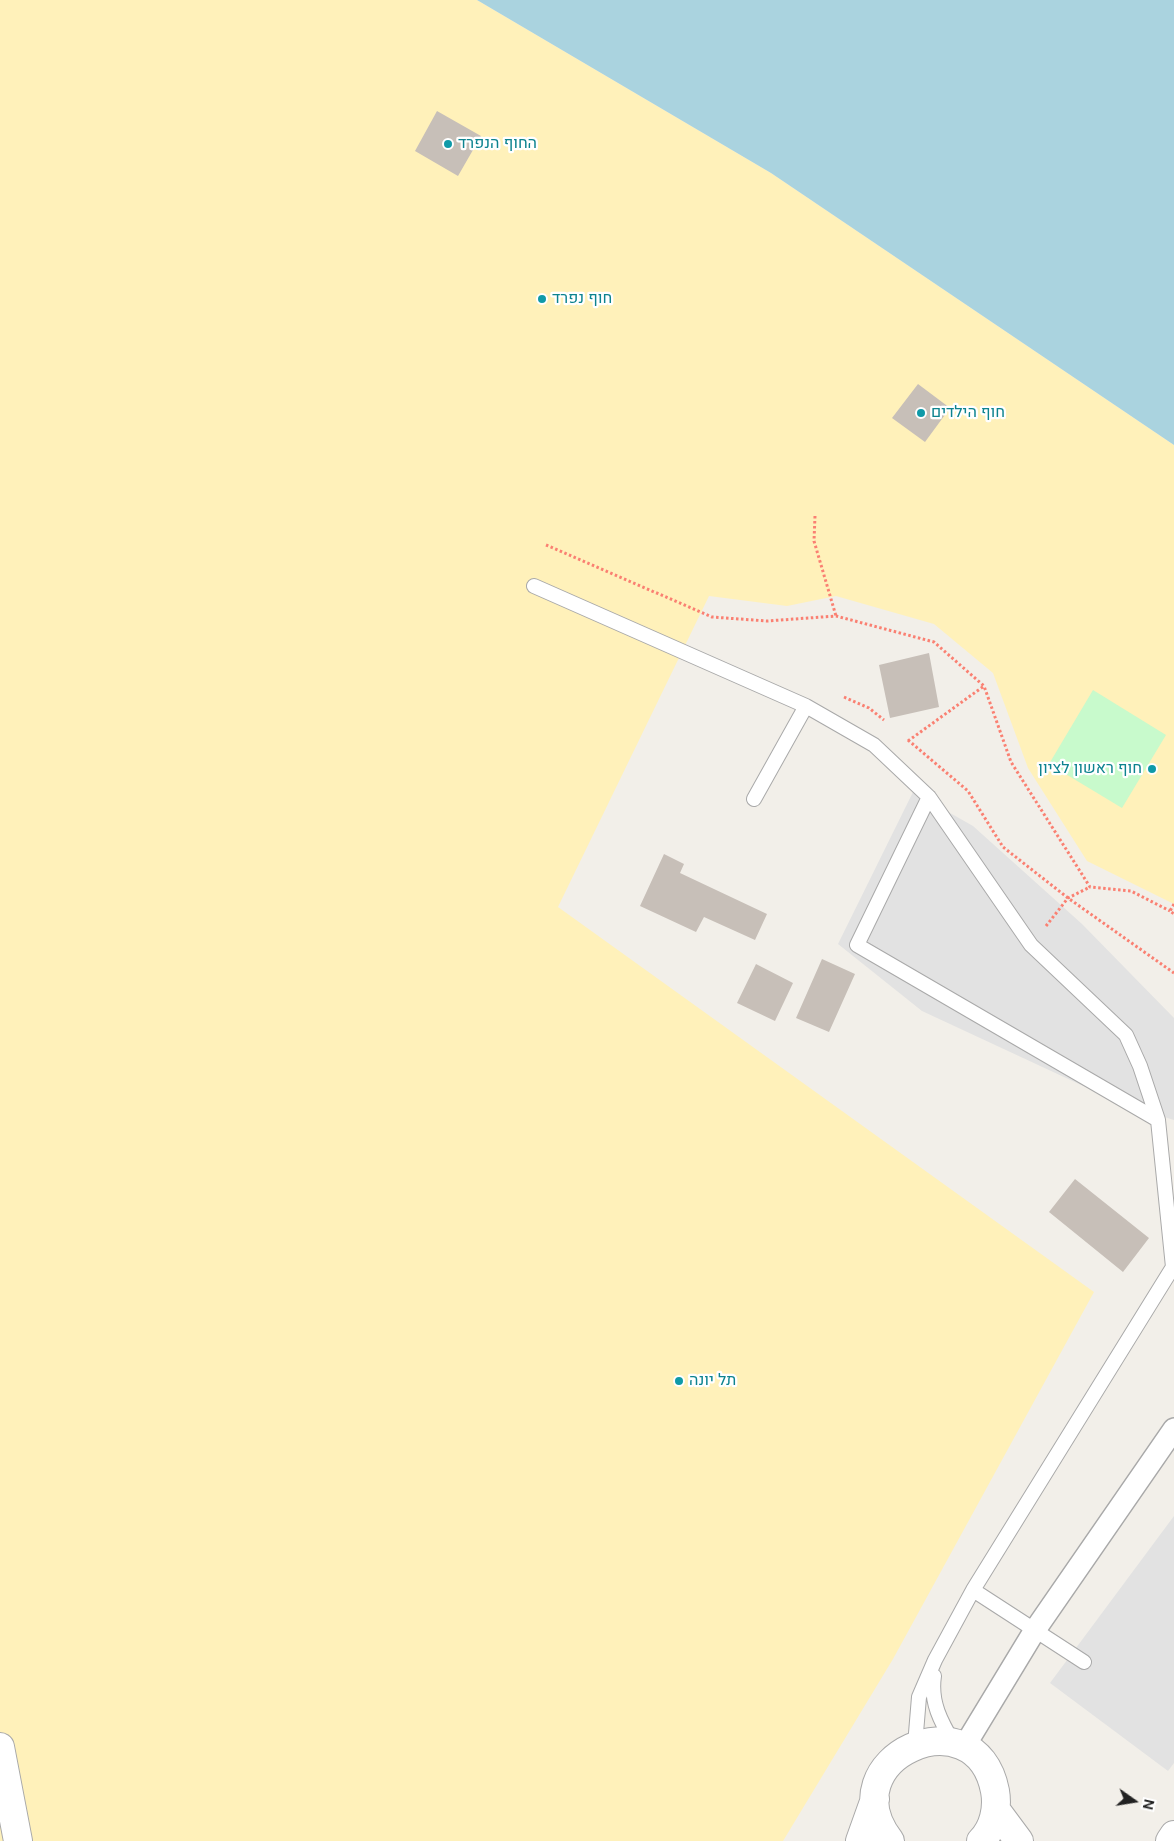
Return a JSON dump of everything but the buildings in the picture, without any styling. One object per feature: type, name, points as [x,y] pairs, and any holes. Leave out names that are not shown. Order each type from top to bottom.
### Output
[{"type":"street","points":[[959,1746],[1034,1630],[1174,1429]]},
{"type":"street","points":[[860,1841],[880,1779],[890,1762],[905,1749],[934,1740],[959,1746],[976,1756],[993,1781],[996,1810],[992,1824],[981,1841]]},
{"type":"street","points":[[0,1747],[18,1841]]},
{"type":"street","points":[[875,1798],[877,1815],[882,1831],[890,1841]]},
{"type":"street","points":[[996,1810],[1019,1841]]},
{"type":"street","points":[[1170,1841],[1174,1835]]},
{"type":"lane","points":[[534,586],[806,706],[874,745],[929,797],[1031,945],[1126,1035],[1140,1066],[1158,1120],[1173,1268],[973,1590],[936,1660],[920,1697],[915,1745]]},
{"type":"lane","points":[[754,799],[806,706]]},
{"type":"lane","points":[[929,797],[857,945],[1158,1120]]},
{"type":"lane","points":[[973,1590],[1084,1662]]},
{"type":"lane","points":[[936,1660],[932,1691],[940,1720],[959,1746]]},
{"type":"path","points":[[814,516],[814,541],[836,616]]},
{"type":"path","points":[[546,545],[712,617],[767,622],[836,616],[934,642],[984,686],[1011,762],[1090,887]]},
{"type":"path","points":[[908,740],[984,686]]},
{"type":"path","points":[[1031,945],[1068,898],[1090,887],[1131,891],[1170,910],[1174,914]]},
{"type":"path","points":[[1170,910],[1174,904]]},
{"type":"sand","points":[[0,0],[477,0],[771,173],[1174,445],[1174,904],[1087,861],[1028,768],[993,673],[934,624],[836,596],[787,606],[709,596],[558,907],[1094,1292],[893,1659],[783,1841],[0,1841]]},
{"type":"green space","points":[[1093,690],[1166,735],[1122,808],[1049,764]]},
{"type":"shaded area","points":[[913,792],[973,826],[1082,924],[1174,1018],[1174,1120],[1122,1104],[922,1011],[838,944]]},
{"type":"shaded area","points":[[1174,1516],[1174,1763],[1168,1771],[1050,1683]]},
{"type":"water","points":[[477,0],[1174,0],[1174,445],[771,173]]},
{"type":"place","name":"החוף הנפרד","points":[[448,144]]},
{"type":"place","name":"חוף נפרד","points":[[542,299]]},
{"type":"place","name":"חוף הילדים","points":[[921,413]]},
{"type":"place","name":"חוף ראשון לציון","points":[[1152,769]]},
{"type":"place","name":"תל יונה","points":[[679,1381]]}]
